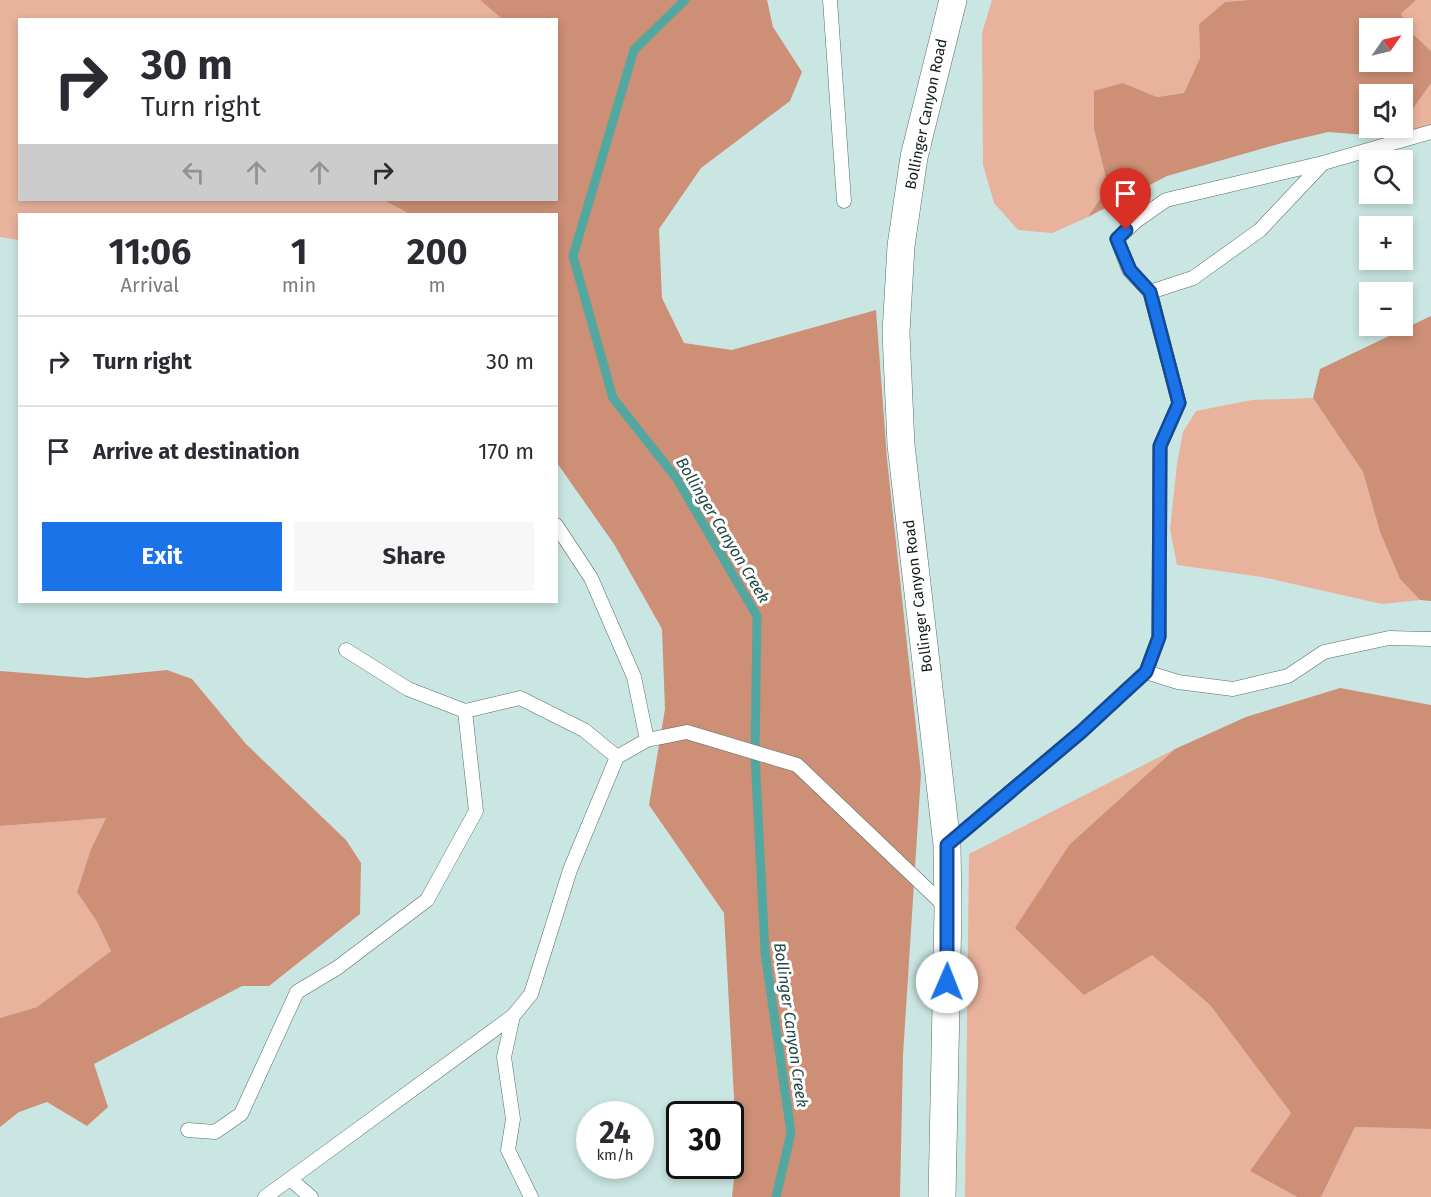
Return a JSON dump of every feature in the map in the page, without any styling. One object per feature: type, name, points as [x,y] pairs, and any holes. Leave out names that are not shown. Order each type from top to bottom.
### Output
[{"type":"street","name":"Bollinger Canyon Road","points":[[942,1197],[948,910],[947,845],[901,445],[896,333],[901,246],[914,157],[953,0]]},
{"type":"lane","points":[[830,0],[844,201]]},
{"type":"lane","points":[[947,845],[1081,732],[1146,672],[1159,637],[1160,446],[1179,403],[1150,292],[1130,270],[1117,239],[1136,221],[1166,200],[1323,163],[1431,132]]},
{"type":"lane","points":[[1150,292],[1193,278],[1260,230],[1323,163]]},
{"type":"lane","points":[[558,528],[591,578],[634,677],[647,740]]},
{"type":"lane","points":[[1146,672],[1178,682],[1233,689],[1288,676],[1324,652],[1389,638],[1431,639]]},
{"type":"lane","points":[[346,650],[408,689],[465,711],[520,698],[584,730],[617,757]]},
{"type":"lane","points":[[188,1130],[215,1132],[241,1114],[297,992],[337,968],[427,900],[476,811],[465,711]]},
{"type":"lane","points":[[265,1197],[513,1016],[531,994],[570,870],[617,757],[647,740],[687,732],[797,765],[948,910]]},
{"type":"lane","points":[[513,1016],[504,1057],[513,1119],[508,1149],[531,1197]]},
{"type":"lane","points":[[290,1179],[311,1197]]},
{"type":"shaded area","points":[[0,0],[480,0],[501,18],[18,18],[18,201],[385,201],[408,213],[18,213],[18,240],[0,237]]},
{"type":"shaded area","points":[[480,0],[767,0],[773,27],[802,72],[790,101],[701,168],[659,229],[662,298],[684,343],[732,350],[876,310],[887,459],[921,774],[903,1055],[900,1197],[732,1197],[734,1179],[744,1179],[744,1101],[734,1101],[724,913],[649,805],[665,709],[662,629],[614,544],[558,464],[558,213],[408,213],[385,201],[558,201],[558,18],[501,18]]},
{"type":"shaded area","points":[[992,0],[1248,0],[1225,2],[1199,24],[1200,58],[1184,93],[1157,97],[1123,83],[1094,129],[1108,187],[1088,217],[1052,233],[1018,230],[994,203],[983,165],[982,33]]},
{"type":"shaded area","points":[[1416,0],[1431,0],[1431,51],[1413,34],[1413,18],[1403,18],[1401,14]]},
{"type":"shaded area","points":[[1416,0],[1401,14],[1403,18],[1359,18],[1359,72],[1413,72],[1413,34],[1431,51],[1431,83],[1413,109],[1413,84],[1359,84],[1359,134],[1328,132],[1167,176],[1088,217],[1108,187],[1094,129],[1094,91],[1123,83],[1157,97],[1184,93],[1200,58],[1199,24],[1225,2]]},
{"type":"shaded area","points":[[1431,83],[1431,125],[1413,131],[1413,109]]},
{"type":"shaded area","points":[[1431,316],[1431,601],[1420,600],[1400,579],[1380,532],[1363,472],[1313,398],[1320,369],[1389,336],[1413,336],[1413,325]]},
{"type":"shaded area","points":[[1313,398],[1363,472],[1380,532],[1400,579],[1420,600],[1382,604],[1262,577],[1177,565],[1170,529],[1177,464],[1183,432],[1196,411],[1252,400]]},
{"type":"shaded area","points":[[167,670],[192,679],[246,744],[346,840],[361,863],[360,914],[269,986],[242,986],[94,1064],[108,1107],[87,1126],[47,1102],[19,1112],[0,1127],[0,1018],[37,1007],[111,951],[97,922],[77,892],[91,849],[106,818],[0,826],[0,671],[87,678]]},
{"type":"shaded area","points":[[1340,688],[1431,705],[1431,1129],[1355,1127],[1321,1197],[1297,1197],[1250,1171],[1291,1113],[1210,1005],[1152,955],[1084,995],[1015,928],[1070,844],[1175,749],[1246,717]]},
{"type":"shaded area","points":[[1175,749],[1070,844],[1152,955],[1210,1005],[1291,1113],[1250,1171],[1297,1197],[965,1197],[969,854]]},
{"type":"shaded area","points":[[106,818],[91,849],[77,892],[97,922],[111,951],[37,1007],[0,1018],[0,826]]},
{"type":"shaded area","points":[[1355,1127],[1431,1129],[1431,1197],[1321,1197]]},
{"type":"waterway","name":"Bollinger Canyon Creek","points":[[685,0],[634,50],[573,256],[613,398],[677,479],[757,616],[755,755],[765,952],[791,1133],[776,1197]]},
{"type":"route","points":[[947,982],[947,845],[1081,732],[1146,672],[1159,637],[1160,446],[1179,403],[1150,292],[1130,270],[1117,239],[1126,230]]}]
